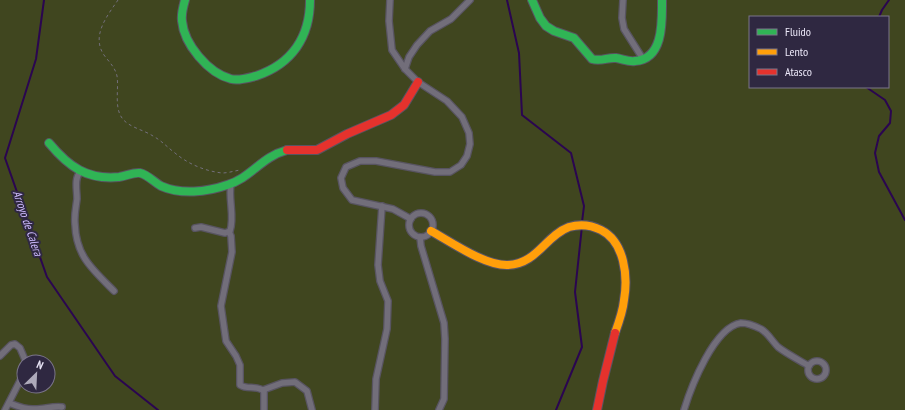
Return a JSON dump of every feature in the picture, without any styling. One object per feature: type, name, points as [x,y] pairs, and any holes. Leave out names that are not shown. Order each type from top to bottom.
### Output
[{"type":"street","points":[[185,0],[182,11],[183,27],[191,46],[201,60],[216,72],[233,79],[260,75],[278,67],[289,57],[304,36],[308,26],[311,9],[310,0]]},
{"type":"street","points":[[390,0],[389,21],[392,50],[405,69],[418,82],[447,101],[462,117],[469,133],[470,144],[468,156],[461,165],[450,172],[435,172],[376,161],[360,161],[346,167],[341,178],[343,188],[352,200],[393,209],[411,219]]},
{"type":"street","points":[[405,69],[409,57],[417,45],[430,31],[451,19],[470,0]]},
{"type":"street","points":[[532,0],[542,22],[547,28],[573,38],[592,58],[598,61],[611,58],[632,61],[648,58],[653,53],[662,28],[662,0]]},
{"type":"street","points":[[623,0],[622,18],[624,29],[643,59]]},
{"type":"street","points":[[49,143],[60,157],[73,168],[90,175],[108,178],[122,177],[137,173],[143,174],[161,185],[175,190],[189,191],[210,189],[231,184],[249,174],[258,164],[283,151],[292,149],[307,151],[319,149],[339,138],[398,111],[405,105],[418,82]]},
{"type":"street","points":[[80,172],[77,176],[77,199],[74,222],[81,253],[89,266],[114,291]]},
{"type":"street","points":[[231,184],[229,192],[231,229],[229,232],[231,236],[232,252],[220,306],[226,341],[240,365],[240,385],[263,390],[282,383],[295,382],[307,391],[312,410]]},
{"type":"street","points":[[375,410],[376,379],[387,329],[388,301],[380,280],[378,265],[382,206]]},
{"type":"street","points":[[425,214],[432,221],[431,231],[427,235],[420,237],[414,234],[410,229],[411,219],[416,215],[425,214]]},
{"type":"street","points":[[431,231],[462,249],[498,264],[508,265],[520,264],[532,258],[544,248],[553,237],[574,225],[592,226],[608,235],[616,244],[621,255],[626,276],[625,296],[604,376],[597,410]]},
{"type":"street","points":[[195,228],[201,227],[225,233],[229,232]]},
{"type":"street","points":[[420,237],[421,246],[442,312],[444,324],[444,399],[439,410]]},
{"type":"street","points":[[684,410],[690,390],[698,372],[723,332],[736,325],[748,324],[763,330],[779,348],[809,366]]},
{"type":"street","points":[[0,356],[11,345],[15,344],[20,348],[23,354]]},
{"type":"street","points":[[6,410],[16,389]]},
{"type":"street","points":[[263,390],[265,393],[264,410]]},
{"type":"street","points":[[9,403],[25,408],[36,409],[54,406],[62,407]]},
{"type":"path","points":[[118,0],[104,20],[100,29],[99,38],[103,54],[117,75],[118,107],[121,118],[125,122],[154,136],[185,160],[202,169],[223,173],[240,170]]},
{"type":"green space","points":[[0,0],[905,0],[905,410],[0,410]]},
{"type":"waterway","name":"Arroyo de Calera","points":[[44,0],[36,59],[5,158],[47,277],[115,376],[158,410]]},
{"type":"waterway","points":[[507,0],[519,53],[522,115],[571,153],[584,206],[582,222]]},
{"type":"waterway","points":[[879,16],[889,0]]},
{"type":"waterway","points":[[867,88],[885,100],[891,111],[890,123],[879,136],[875,153],[879,172],[905,220]]},
{"type":"waterway","points":[[556,410],[582,347],[575,292],[582,226]]},
{"type":"traffic: fast","points":[[185,0],[182,21],[187,39],[192,48],[214,71],[222,76],[237,80],[256,76],[269,71],[289,56],[296,47],[307,26],[310,0]]},
{"type":"traffic: fast","points":[[532,0],[540,18],[546,26],[554,31],[574,38],[592,59],[598,60],[616,58],[628,61],[644,59],[651,54],[656,46],[661,28],[662,0]]},
{"type":"traffic: fast","points":[[49,143],[64,159],[88,174],[119,177],[140,173],[161,186],[169,189],[194,192],[235,182],[243,178],[270,157],[287,150]]},
{"type":"traffic: slow","points":[[431,231],[479,258],[489,262],[508,265],[526,260],[534,255],[553,237],[569,227],[585,226],[601,230],[609,236],[620,251],[625,271],[625,291],[623,304],[621,316],[615,333]]},
{"type":"traffic: jam","points":[[287,150],[317,150],[347,134],[391,115],[404,105],[418,82]]},
{"type":"traffic: jam","points":[[597,410],[615,333]]}]
